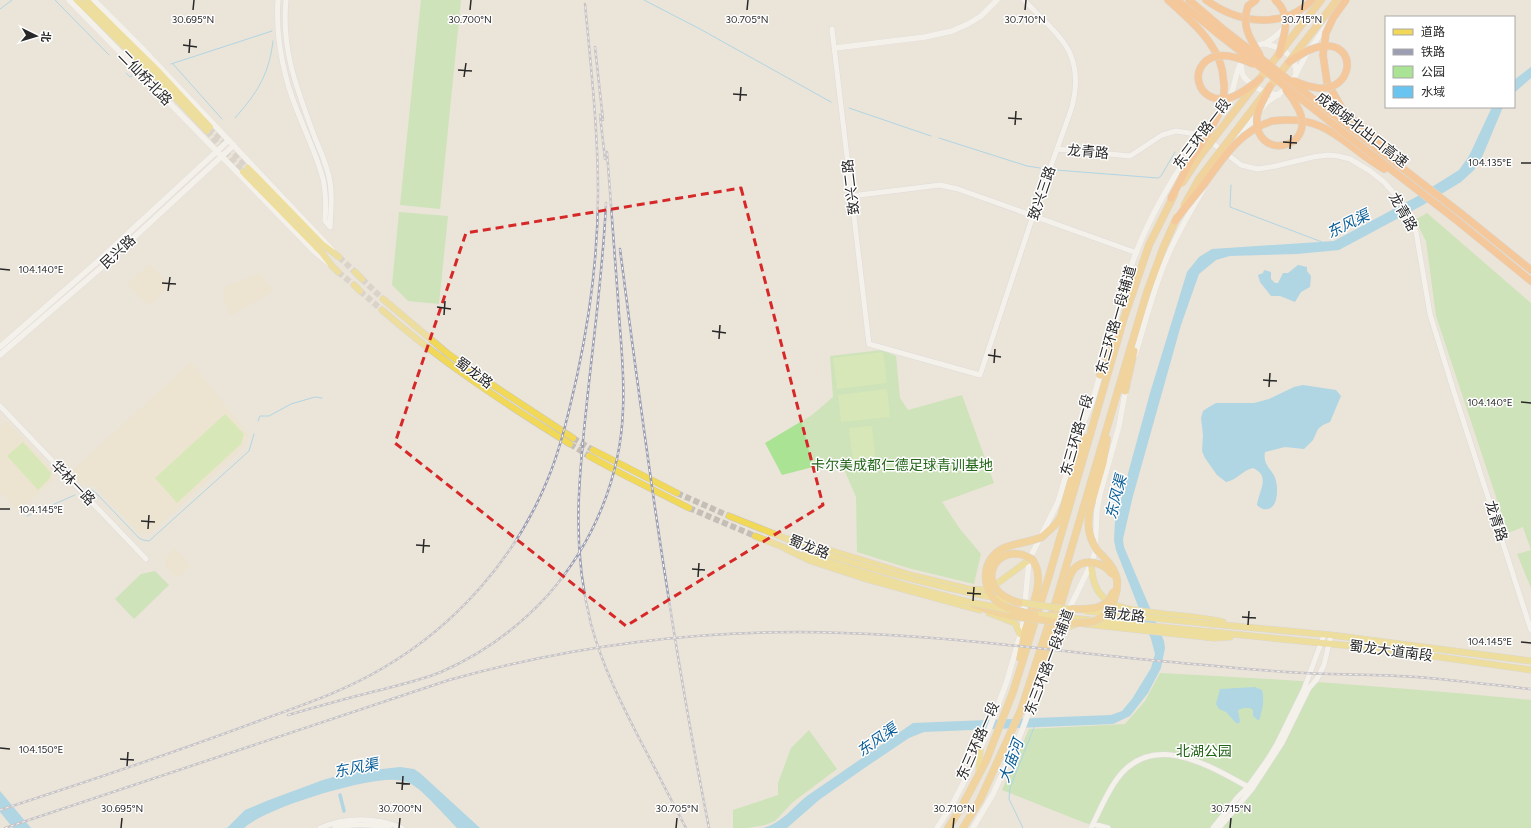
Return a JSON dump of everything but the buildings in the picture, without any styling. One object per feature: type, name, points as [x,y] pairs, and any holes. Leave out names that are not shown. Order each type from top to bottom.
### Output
[{"type":"highway","points":[[1168,0],[1196,26],[1216,52],[1222,69],[1224,84],[1220,111],[1171,198]]},
{"type":"highway","name":"成都城北出口高速","points":[[1177,0],[1260,62],[1407,182],[1419,184],[1463,214],[1531,270]]},
{"type":"highway","name":"成都城北出口高速","points":[[1190,0],[1220,31]]},
{"type":"highway","points":[[1206,0],[1222,10],[1236,16],[1261,21],[1275,19],[1296,12],[1307,6],[1310,0]]},
{"type":"highway","points":[[1256,0],[1248,6],[1245,22],[1260,62]]},
{"type":"highway","points":[[1274,0],[1284,10],[1286,19],[1286,26],[1279,55]]},
{"type":"highway","name":"东三环路一段","points":[[948,828],[961,808],[979,774],[1007,712],[1014,692],[1124,318],[1149,245],[1171,198],[1200,156],[1321,0]]},
{"type":"highway","name":"东三环路一段","points":[[963,828],[980,800],[1021,710],[1055,604],[1147,292],[1175,221],[1199,179],[1338,0]]},
{"type":"highway","points":[[1347,0],[1334,18],[1326,33],[1323,55],[1327,82],[1344,112],[1380,142],[1419,184]]},
{"type":"highway","points":[[1284,81],[1318,88],[1327,88],[1334,85],[1344,77],[1348,63],[1344,55],[1338,49],[1330,46],[1319,47],[1306,51],[1289,62]]},
{"type":"highway","points":[[1260,62],[1231,56],[1217,56],[1204,64],[1199,71],[1198,77],[1202,90],[1212,98],[1229,98],[1240,93],[1260,79]]},
{"type":"highway","points":[[1270,86],[1257,116],[1257,125],[1264,140],[1269,144],[1284,146],[1291,144],[1296,140],[1302,126],[1299,110],[1284,81]]},
{"type":"highway","name":"成都城北出口高速","points":[[1284,81],[1380,150],[1419,184],[1455,219],[1531,281]]},
{"type":"highway","points":[[1175,221],[1237,142],[1261,124],[1272,121],[1302,120],[1317,124],[1335,133],[1371,161],[1407,182]]},
{"type":"highway","points":[[1125,391],[1147,292]]},
{"type":"highway","points":[[1100,375],[1124,318]]},
{"type":"highway","points":[[1035,615],[998,602],[987,586],[985,577],[986,568],[996,553],[1004,548],[1042,537],[1056,524],[1061,516],[1078,457],[1101,399]]},
{"type":"highway","points":[[964,601],[995,612],[1012,616],[1075,623],[1092,622],[1104,615],[1114,601],[1118,584],[1114,570],[1098,550],[1090,536],[1088,520],[1103,463],[1114,402]]},
{"type":"highway","points":[[1014,692],[1025,631],[1036,594],[1038,570],[1032,559],[1017,554],[1003,556],[998,559],[994,565],[992,580],[994,587],[1005,597],[1019,602]]},
{"type":"highway","points":[[1025,696],[1046,653],[1073,570],[1084,563],[1089,562],[1102,565],[1108,569],[1114,581],[1113,594],[1106,604],[1099,608],[1071,609]]},
{"type":"main road","name":"二仙桥北路","points":[[69,0],[221,156]]},
{"type":"main road","points":[[77,0],[209,129],[159,72],[86,0]]},
{"type":"main road","points":[[94,0],[138,44],[337,255]]},
{"type":"main road","points":[[834,48],[925,37],[952,31],[981,16],[997,0]]},
{"type":"main road","points":[[1265,44],[1278,34],[1310,0]]},
{"type":"main road","points":[[1296,76],[1306,55],[1321,32],[1347,0]]},
{"type":"main road","name":"东三环路一段辅道","points":[[937,828],[952,805],[980,750],[1007,681],[1023,625],[1029,560],[1058,502],[1078,435],[1092,403],[1127,282],[1137,253],[1161,199],[1177,171],[1202,135],[1230,99],[1241,62],[1253,47],[1259,44],[1265,44]]},
{"type":"main road","points":[[1265,44],[1277,47],[1289,55],[1295,64],[1296,76]]},
{"type":"main road","points":[[1241,62],[1243,76],[1249,82],[1271,94],[1280,94]]},
{"type":"main road","name":"东三环路一段辅道","points":[[973,828],[993,794],[1021,733],[1059,630],[1091,564],[1096,539],[1097,509],[1119,426],[1125,391],[1168,254],[1178,233],[1226,153],[1266,103],[1290,86],[1296,76]]},
{"type":"main road","name":"民兴路","points":[[0,347],[97,262],[229,140]]},
{"type":"main road","name":"民兴路","points":[[0,355],[102,267],[234,145]]},
{"type":"main road","points":[[221,156],[315,252],[338,272]]},
{"type":"main road","points":[[332,266],[322,253],[246,170],[323,245],[337,255]]},
{"type":"main road","points":[[355,272],[362,279]]},
{"type":"main road","points":[[354,286],[360,291]]},
{"type":"main road","name":"蜀龙路","points":[[383,299],[447,352],[482,378],[573,438]]},
{"type":"main road","name":"蜀龙路","points":[[382,310],[418,340],[477,384],[570,444]]},
{"type":"main road","points":[[593,450],[677,493]]},
{"type":"main road","points":[[589,456],[689,508]]},
{"type":"main road","name":"蜀龙路","points":[[729,516],[788,539],[812,553],[911,587],[964,601],[1035,615],[1251,636]]},
{"type":"main road","name":"蜀龙路","points":[[755,536],[786,548],[812,553],[936,586],[1019,602],[1212,624],[1331,635],[1531,661]]},
{"type":"main road","points":[[788,539],[806,543],[921,578],[968,589],[983,590],[991,588],[1029,560]]},
{"type":"main road","points":[[786,548],[811,561],[870,580],[986,612],[1015,623],[1020,634]]},
{"type":"main road","points":[[1091,564],[1094,584],[1103,598],[1111,603],[1134,610],[1213,620],[1252,628]]},
{"type":"main road","points":[[1059,630],[1076,624],[1087,624],[1214,638],[1251,636]]},
{"type":"main road","name":"蜀龙大道南段","points":[[1251,636],[1382,649],[1531,670]]},
{"type":"main road","points":[[979,774],[980,750]]},
{"type":"street","points":[[278,0],[280,45],[287,82],[323,180],[326,203],[325,221],[330,227],[332,200],[328,173],[294,82],[285,38],[284,20],[286,0]]},
{"type":"street","name":"致兴三路","points":[[980,376],[1075,94],[1076,81],[1071,56],[1064,43],[1024,0]]},
{"type":"street","name":"致兴二路","points":[[832,29],[869,344],[980,376]]},
{"type":"street","name":"龙青路","points":[[1057,149],[1130,156],[1162,135],[1176,130],[1202,135],[1241,164],[1258,169],[1313,157],[1328,155],[1338,156],[1350,158],[1384,182],[1399,199],[1416,232],[1430,314],[1454,395],[1531,630]]},
{"type":"street","points":[[852,196],[940,185],[1034,216],[1137,253]]},
{"type":"street","name":"华林一路","points":[[0,406],[146,559]]},
{"type":"street","points":[[1213,828],[1237,798],[1250,788],[1285,730],[1304,689],[1312,662],[1322,643],[1324,635]]},
{"type":"street","points":[[1219,828],[1282,743],[1309,688],[1317,679],[1324,665],[1331,635]]},
{"type":"street","points":[[1108,828],[1092,826],[1116,779],[1132,764],[1152,756],[1171,754],[1188,757],[1250,788]]},
{"type":"street","points":[[336,826],[360,820],[389,823],[402,828]]},
{"type":"street","points":[[320,828],[359,824],[389,828]]},
{"type":"highlighted area","points":[[741,188],[823,505],[626,626],[395,443],[466,233]]},
{"type":"shaded area","points":[[149,264],[171,285],[149,306],[128,285]]},
{"type":"shaded area","points":[[260,273],[274,291],[230,316],[223,299],[226,286]]},
{"type":"shaded area","points":[[191,362],[249,435],[245,446],[150,534],[139,533],[94,486],[83,485],[73,476],[74,469]]},
{"type":"shaded area","points":[[6,421],[54,472],[54,479],[19,512],[0,492],[0,427]]},
{"type":"shaded area","points":[[175,548],[191,566],[176,579],[165,565],[165,557]]},
{"type":"green space","points":[[421,0],[461,0],[440,209],[400,205]]},
{"type":"green space","points":[[399,212],[448,216],[439,304],[408,301],[392,285]]},
{"type":"green space","points":[[1427,213],[1531,303],[1531,550],[1523,527],[1508,533],[1436,316],[1426,241],[1415,220]]},
{"type":"green space","name":"卡尔美成都仁德足球青训基地","points":[[882,350],[896,356],[900,398],[908,410],[962,395],[994,483],[942,502],[960,529],[981,554],[974,584],[908,568],[857,552],[856,497],[840,460],[782,475],[765,443],[812,415],[833,397],[830,356]]},
{"type":"green space","points":[[883,352],[887,383],[837,389],[833,358]]},
{"type":"green space","points":[[887,389],[890,417],[841,422],[838,395]]},
{"type":"green space","points":[[225,414],[244,434],[241,444],[177,503],[155,478]]},
{"type":"green space","points":[[872,426],[876,466],[854,469],[849,428]]},
{"type":"green space","points":[[23,442],[51,473],[50,478],[38,490],[7,456]]},
{"type":"green space","points":[[1531,550],[1531,588],[1517,554]]},
{"type":"green space","points":[[155,571],[169,585],[134,619],[115,599],[141,574]]},
{"type":"green space","name":"北湖公园","points":[[1160,673],[1346,684],[1531,700],[1531,828],[1111,828],[1085,823],[1002,790],[1029,729],[1125,724],[1145,701]]},
{"type":"green space","points":[[809,730],[837,769],[793,802],[775,821],[765,825],[747,828],[733,828],[733,810],[778,795],[778,783],[791,748]]},
{"type":"water","points":[[1531,67],[1531,78],[1515,92],[1515,79]]},
{"type":"water","points":[[1492,108],[1503,108],[1480,162],[1474,170],[1461,182],[1423,205],[1339,250],[1297,254],[1230,256],[1216,260],[1199,274],[1181,325],[1133,496],[1123,539],[1124,547],[1164,641],[1165,648],[1161,668],[1148,693],[1130,716],[1113,724],[924,732],[909,738],[863,769],[819,800],[787,828],[763,828],[776,823],[807,796],[913,723],[1111,715],[1122,711],[1132,699],[1151,668],[1155,654],[1151,639],[1116,550],[1114,540],[1115,521],[1150,393],[1187,272],[1199,257],[1212,249],[1334,241],[1416,197],[1459,170],[1469,156]]},
{"type":"water","points":[[1298,265],[1307,267],[1307,271],[1311,276],[1310,287],[1301,292],[1295,302],[1280,296],[1271,296],[1260,282],[1258,275],[1263,273],[1264,270],[1271,272],[1271,279],[1275,283],[1278,283],[1283,273],[1288,273]]},
{"type":"water","points":[[1303,385],[1336,390],[1341,396],[1330,422],[1318,429],[1313,440],[1304,449],[1285,447],[1265,452],[1265,461],[1275,477],[1277,493],[1274,505],[1271,508],[1260,508],[1257,505],[1263,479],[1262,475],[1258,471],[1253,468],[1249,469],[1234,479],[1226,482],[1217,475],[1205,458],[1202,451],[1203,435],[1201,418],[1203,411],[1216,403],[1254,403],[1269,399],[1294,387]]},
{"type":"water","points":[[1255,687],[1262,690],[1263,694],[1263,706],[1259,721],[1253,716],[1253,710],[1250,708],[1244,708],[1238,710],[1240,722],[1237,724],[1226,712],[1219,709],[1216,704],[1220,689]]},
{"type":"water","points":[[400,767],[414,769],[420,773],[480,828],[457,828],[416,787],[400,780],[382,780],[363,783],[317,795],[294,803],[255,820],[244,828],[227,828],[245,810],[323,780],[347,773]]},
{"type":"water","points":[[0,791],[31,828],[13,828],[0,812]]},
{"type":"waterway","points":[[0,9],[12,0]]},
{"type":"waterway","points":[[55,0],[109,55]]},
{"type":"waterway","points":[[644,0],[700,29],[831,102]]},
{"type":"waterway","points":[[171,64],[272,31]]},
{"type":"waterway","points":[[235,118],[256,92],[261,83],[268,64],[273,41]]},
{"type":"waterway","points":[[173,64],[222,119]]},
{"type":"waterway","points":[[126,73],[130,77],[132,76]]},
{"type":"waterway","points":[[849,108],[931,136]]},
{"type":"waterway","points":[[939,138],[1027,166],[1046,169]]},
{"type":"waterway","points":[[1056,170],[1158,178],[1161,176],[1175,152]]},
{"type":"waterway","points":[[1231,185],[1230,207],[1322,242]]},
{"type":"waterway","points":[[258,421],[260,416],[269,416],[291,404],[315,397],[322,398]]},
{"type":"waterway","points":[[88,490],[92,490],[97,494],[139,538],[149,541],[249,451],[254,434]]},
{"type":"waterway","points":[[27,516],[75,495]]},
{"type":"waterway","name":"大庙河","points":[[1023,828],[1009,799],[1010,788],[1035,725]]},
{"type":"waterway","points":[[340,795],[344,811]]},
{"type":"tunnel","points":[[210,127],[248,168]]},
{"type":"tunnel","points":[[207,131],[243,172]]},
{"type":"tunnel","points":[[339,257],[355,272]]},
{"type":"tunnel","points":[[338,272],[354,285]]},
{"type":"tunnel","points":[[362,279],[383,299]]},
{"type":"tunnel","points":[[360,291],[382,310]]},
{"type":"tunnel","points":[[573,438],[593,450]]},
{"type":"tunnel","points":[[570,444],[589,456]]},
{"type":"tunnel","points":[[677,493],[729,516]]},
{"type":"tunnel","points":[[689,508],[755,536]]},
{"type":"railway","points":[[0,810],[192,745],[305,704],[368,677],[409,651],[434,632],[458,611],[480,588],[500,563],[534,510],[547,481],[561,443],[582,353],[589,308],[597,239],[598,169],[594,98],[585,4]]},
{"type":"railway","points":[[595,47],[603,120]]},
{"type":"railway","points":[[600,115],[605,159]]},
{"type":"railway","points":[[288,715],[424,678],[441,672],[471,657],[512,629],[548,595],[564,575],[591,532],[602,508],[617,460],[623,409],[622,354],[607,152]]},
{"type":"railway","points":[[606,203],[605,229],[579,492],[578,518],[581,570],[591,624],[606,668],[618,696],[686,828]]},
{"type":"railway","points":[[620,249],[649,467],[671,612],[695,756],[709,828]]},
{"type":"railway","points":[[5,828],[449,680],[498,667],[596,648],[695,636],[794,632],[921,637],[1252,669],[1302,673],[1417,677],[1531,689]]},
{"type":"water label","name":"东风渠","points":[[1348,224]]},
{"type":"water label","name":"东风渠","points":[[1116,497]]},
{"type":"water label","name":"东风渠","points":[[877,740]]},
{"type":"water label","name":"东风渠","points":[[356,768]]}]
